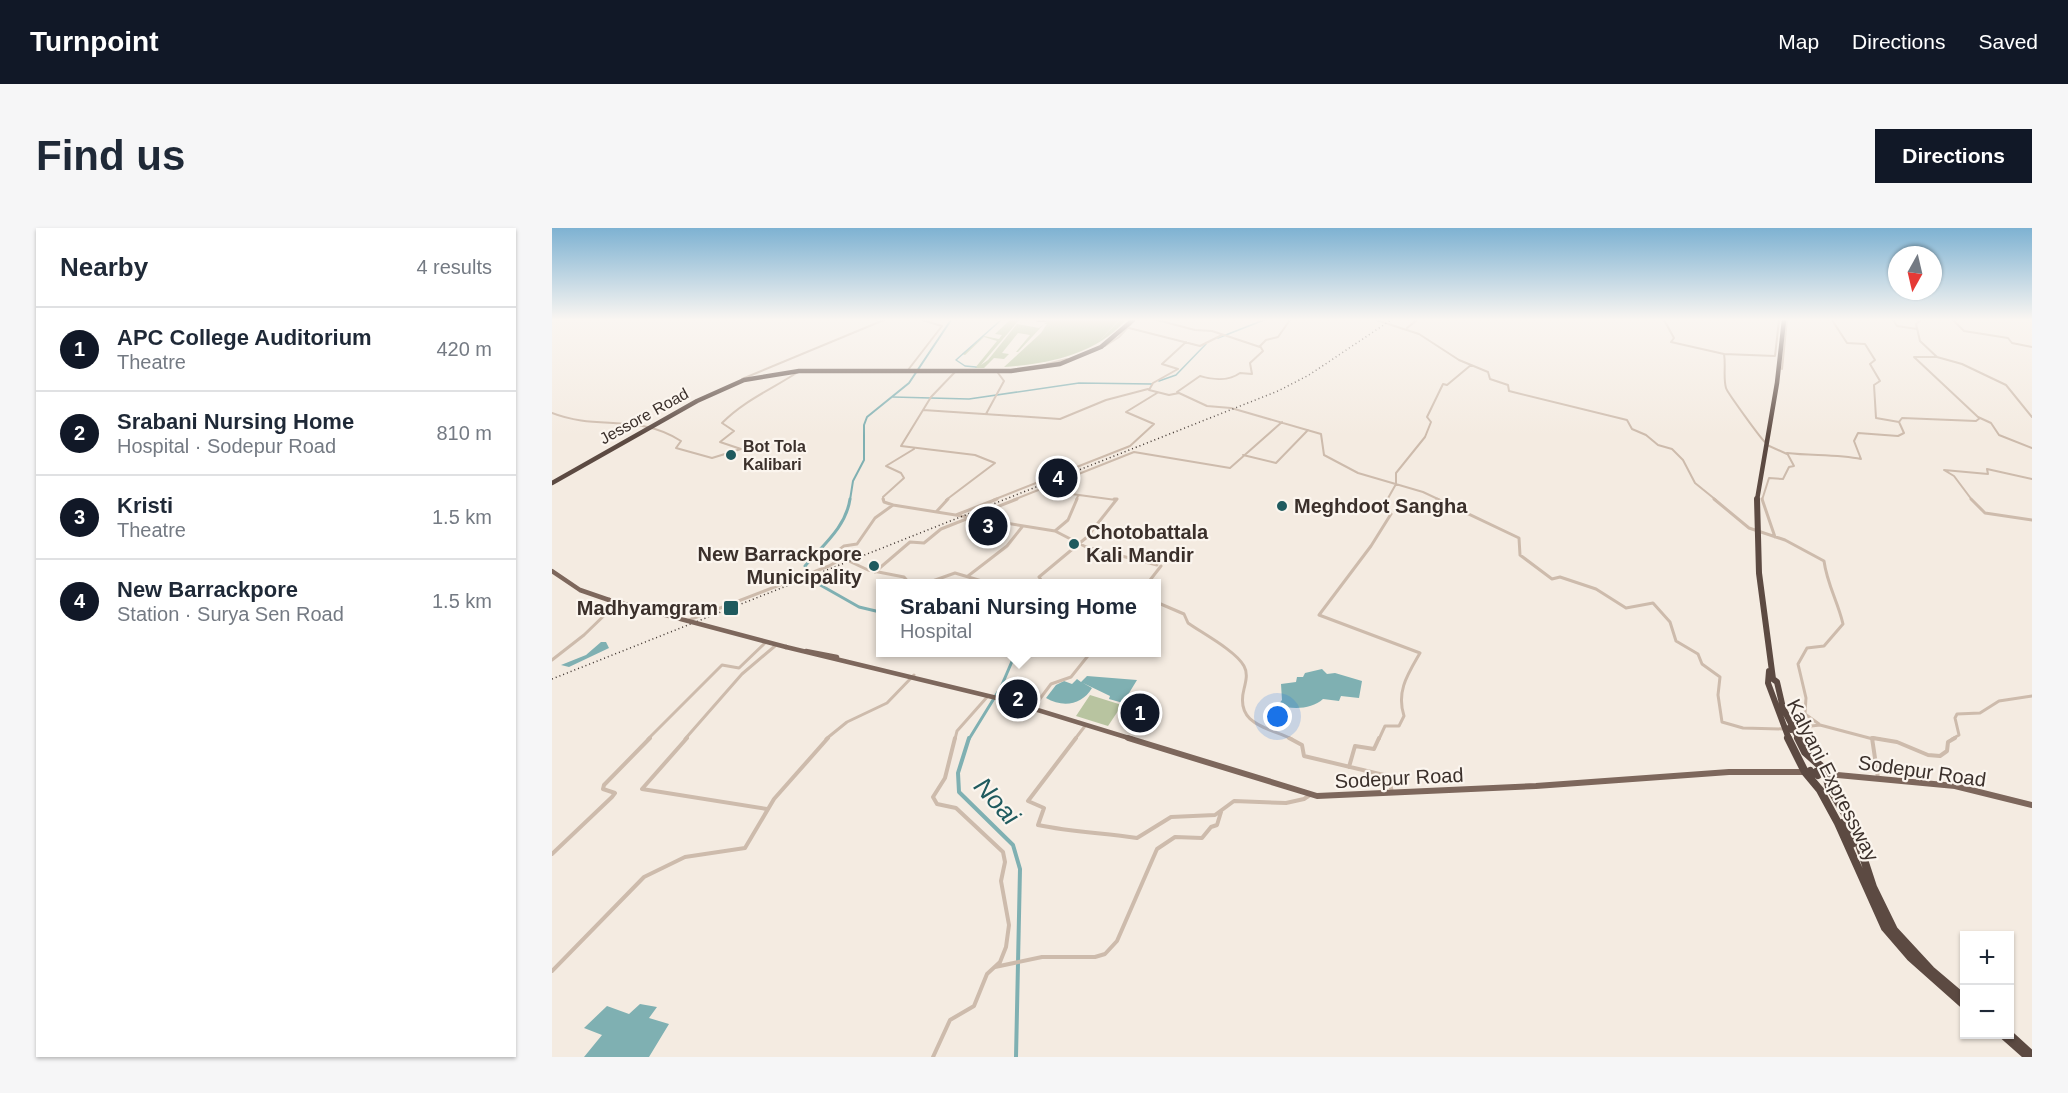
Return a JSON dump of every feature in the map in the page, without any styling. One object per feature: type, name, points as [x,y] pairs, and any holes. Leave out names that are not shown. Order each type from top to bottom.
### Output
[{"type":"highway","name":"Jessore Road","points":[[552,482],[708,394],[757,376],[797,371],[1004,372],[1058,363],[1069,359]]},
{"type":"highway","points":[[955,372],[998,372],[1047,365],[1071,359]]},
{"type":"highway","name":"Kalyani Expressway","points":[[1778,359],[1780,368],[1754,488],[1756,576],[1774,706],[1815,773],[1828,787],[1854,829],[1878,898],[1895,932],[1960,996]]},
{"type":"highway","name":"Kalyani Expressway","points":[[1764,442],[1778,359]]},
{"type":"highway","points":[[708,394],[732,383],[757,376],[795,370],[908,371]]},
{"type":"highway","name":"Kalyani Expressway","points":[[1788,729],[1805,752],[1823,767],[1815,773]]},
{"type":"highway","points":[[1815,773],[1849,837],[1866,885],[1885,923],[1899,942],[1923,967],[1960,997]]},
{"type":"highway","name":"Kalyani Expressway","points":[[1815,773],[1820,790],[1852,853],[1870,899],[1890,936],[1916,963],[1960,997]]},
{"type":"highway","points":[[2012,1039],[2030,1055]]},
{"type":"main road","name":"Sodepur Road","points":[[552,572],[577,591],[786,646],[913,675],[998,698],[1310,795],[1328,797],[1392,794],[1729,772],[1815,773],[1955,786],[2032,805]]},
{"type":"street","points":[[732,383],[791,359]]},
{"type":"street","points":[[908,371],[917,359]]},
{"type":"street","points":[[986,414],[1004,381],[998,372],[1046,367],[1076,359]]},
{"type":"street","points":[[1148,389],[1152,384],[1178,369],[1162,364],[1168,359]]},
{"type":"street","points":[[922,410],[1060,419],[1106,400],[1148,389],[1169,395],[1200,376],[1214,380],[1223,377],[1233,378],[1240,373],[1252,374],[1250,363],[1255,359]]},
{"type":"street","points":[[1461,359],[1488,372],[1490,380],[1508,385],[1509,391],[1531,400],[1557,403],[1629,421],[1632,429],[1647,435],[1658,445],[1672,449],[1683,460],[1695,483],[1755,531],[1775,537],[1824,561],[1827,581],[1838,600],[1843,624],[1824,646],[1808,647],[1798,661],[1806,701],[1805,714],[1820,725]]},
{"type":"street","points":[[1725,359],[1726,389],[1734,402],[1747,415],[1764,442],[1772,449],[1787,454],[1824,457],[1844,455],[1861,459],[1854,441],[1858,433],[1903,435],[1899,422]]},
{"type":"street","points":[[1780,368],[1781,359]]},
{"type":"street","points":[[1874,359],[1870,364],[1880,381],[1874,385],[1876,418],[1899,422]]},
{"type":"street","points":[[1916,359],[1980,418],[1991,423],[1999,435],[2032,448]]},
{"type":"street","points":[[1945,359],[1962,362],[1976,372],[2007,385],[2032,417]]},
{"type":"street","points":[[1349,767],[1355,747],[1374,749],[1385,726],[1399,726],[1404,715],[1400,703],[1403,682],[1420,653],[1319,616],[1371,546],[1391,514],[1382,508],[1396,484],[1396,473],[1429,431],[1431,422],[1427,417],[1439,389],[1471,365]]},
{"type":"street","points":[[552,413],[609,424],[619,421],[650,426],[681,441],[676,448],[712,458],[736,453],[741,449],[720,442],[734,430],[722,423],[758,394],[771,390],[797,371]]},
{"type":"street","points":[[936,511],[949,497],[995,462],[960,452],[914,449],[901,445],[930,398],[955,372]]},
{"type":"street","points":[[1177,392],[1207,406],[1230,408],[1323,436],[1323,454],[1328,458],[1358,473],[1404,485],[1442,500],[1519,538],[1520,555],[1553,580],[1559,577],[1570,584],[1601,592],[1620,606],[1631,608],[1643,602],[1653,603],[1670,622],[1676,640],[1700,656],[1703,666],[1719,677],[1718,695],[1722,722],[1743,728],[1788,729],[1820,725],[1897,742],[1928,754],[1940,756],[1947,751],[1948,742],[1959,735],[1955,718],[1957,714],[1980,713],[1999,701],[2032,696]]},
{"type":"street","points":[[956,515],[1130,446],[1154,424],[1126,412],[1158,393]]},
{"type":"street","points":[[1899,422],[1901,418],[1976,421],[1980,418]]},
{"type":"street","points":[[875,572],[910,542],[924,543],[940,529],[1134,452],[1229,468],[1260,436],[1282,422]]},
{"type":"street","points":[[1243,455],[1276,463],[1308,430]]},
{"type":"street","points":[[914,449],[886,466],[901,473],[904,478],[884,497],[884,502],[1055,531],[1060,537],[1079,544],[1159,566],[1150,579]]},
{"type":"street","points":[[1775,537],[1761,497],[1769,478],[1783,479],[1789,467],[1794,466],[1787,454]]},
{"type":"street","points":[[2032,479],[1987,469],[1988,474],[1944,470],[1953,474],[1970,497],[1981,504],[1985,513],[2032,520]]},
{"type":"street","points":[[1039,490],[1117,499],[1107,515],[1079,544],[1039,577],[1040,579]]},
{"type":"street","points":[[1055,531],[1068,520],[1078,496]]},
{"type":"street","points":[[893,505],[875,518],[857,544],[844,546],[834,554],[875,572],[906,579]]},
{"type":"street","points":[[968,576],[1007,546],[1022,527]]},
{"type":"street","points":[[606,599],[691,620],[816,571],[843,558]]},
{"type":"street","points":[[938,579],[955,573],[977,579]]},
{"type":"street","points":[[552,660],[584,635],[615,605],[606,599]]},
{"type":"street","points":[[1161,604],[1185,615],[1189,624],[1243,662],[1248,674],[1240,705],[1246,716],[1302,745],[1304,756],[1380,772],[1388,776],[1392,794]]},
{"type":"street","points":[[552,854],[612,797],[615,793],[603,789],[604,785],[709,677],[721,666],[738,668],[765,643]]},
{"type":"street","points":[[767,809],[642,789],[742,674],[775,646]]},
{"type":"street","points":[[1033,708],[1050,684],[1075,674],[1087,657]]},
{"type":"street","points":[[552,971],[644,876],[679,859],[718,850],[742,848],[767,809],[829,737],[845,723],[893,699],[913,675]]},
{"type":"street","points":[[933,1057],[946,1024],[956,1014],[974,1006],[987,974],[1003,957],[1008,938],[1007,908],[1001,881],[1004,854],[992,838],[964,814],[956,808],[935,802],[934,794],[948,771],[957,731],[989,696]]},
{"type":"street","points":[[1086,724],[1028,801],[1044,808],[1037,824],[1076,833],[1096,832],[1137,838],[1171,817],[1215,815],[1234,801],[1291,804],[1305,801],[1310,795]]},
{"type":"street","points":[[1873,738],[1878,778]]},
{"type":"street","points":[[994,967],[1057,956],[1095,957],[1105,954],[1117,941],[1156,849],[1175,837],[1202,838],[1211,827],[1217,825],[1221,811]]},
{"type":"green space","points":[[983,359],[986,359],[981,365],[989,359],[993,359],[984,368],[975,368]]},
{"type":"green space","points":[[1013,359],[1058,359],[1037,363],[1004,367]]},
{"type":"green space","points":[[1090,695],[1122,705],[1108,726],[1076,716]]},
{"type":"water","points":[[601,642],[606,642],[609,648],[569,667],[561,665],[586,655]]},
{"type":"water","points":[[1322,669],[1327,674],[1335,673],[1362,681],[1359,698],[1341,696],[1339,701],[1323,699],[1302,708],[1278,705],[1282,700],[1281,684],[1296,682],[1297,677],[1303,677],[1305,673]]},
{"type":"water","points":[[1087,676],[1137,680],[1123,703],[1109,699],[1110,696],[1083,683],[1092,688],[1078,701],[1065,704],[1046,698],[1056,685],[1064,681],[1072,684],[1077,679],[1081,682]]},
{"type":"water","points":[[640,1004],[657,1007],[649,1018],[669,1024],[649,1057],[584,1057],[602,1035],[584,1028],[607,1006],[629,1014]]},
{"type":"waterway","name":"Noai","points":[[850,500],[853,481],[864,460],[864,425],[867,417],[909,383],[925,359]]},
{"type":"waterway","points":[[957,359],[956,360],[965,366],[976,367]]},
{"type":"waterway","points":[[1159,381],[1176,375],[1192,359]]},
{"type":"waterway","points":[[893,397],[969,399],[1079,383],[1152,384]]},
{"type":"waterway","name":"Noai","points":[[850,499],[839,527],[805,566],[815,582],[859,607],[876,611]]},
{"type":"waterway","name":"Noai","points":[[969,739],[1001,687],[1014,657]]},
{"type":"waterway","name":"Noai","points":[[969,738],[958,773],[959,792],[1013,845],[1020,869],[1016,1057]]},
{"type":"railway","points":[[552,679],[1278,391],[1309,375],[1333,359]]},
{"type":"place","name":"Bot Tola Kalibari","points":[[731,455]]},
{"type":"place","name":"New Barrackpore","points":[[1058,478]]},
{"type":"place","name":"Meghdoot Sangha","points":[[1282,506]]},
{"type":"place","name":"Kristi","points":[[988,526]]},
{"type":"place","name":"Chotobattala Kali Mandir","points":[[1074,544]]},
{"type":"place","name":"New Barrackpore Municipality","points":[[874,566]]},
{"type":"place","name":"Madhyamgram","points":[[731,608]]},
{"type":"place","name":"Srabani Nursing Home","points":[[1018,699]]},
{"type":"place","name":"APC College Auditorium","points":[[1140,713]]}]
